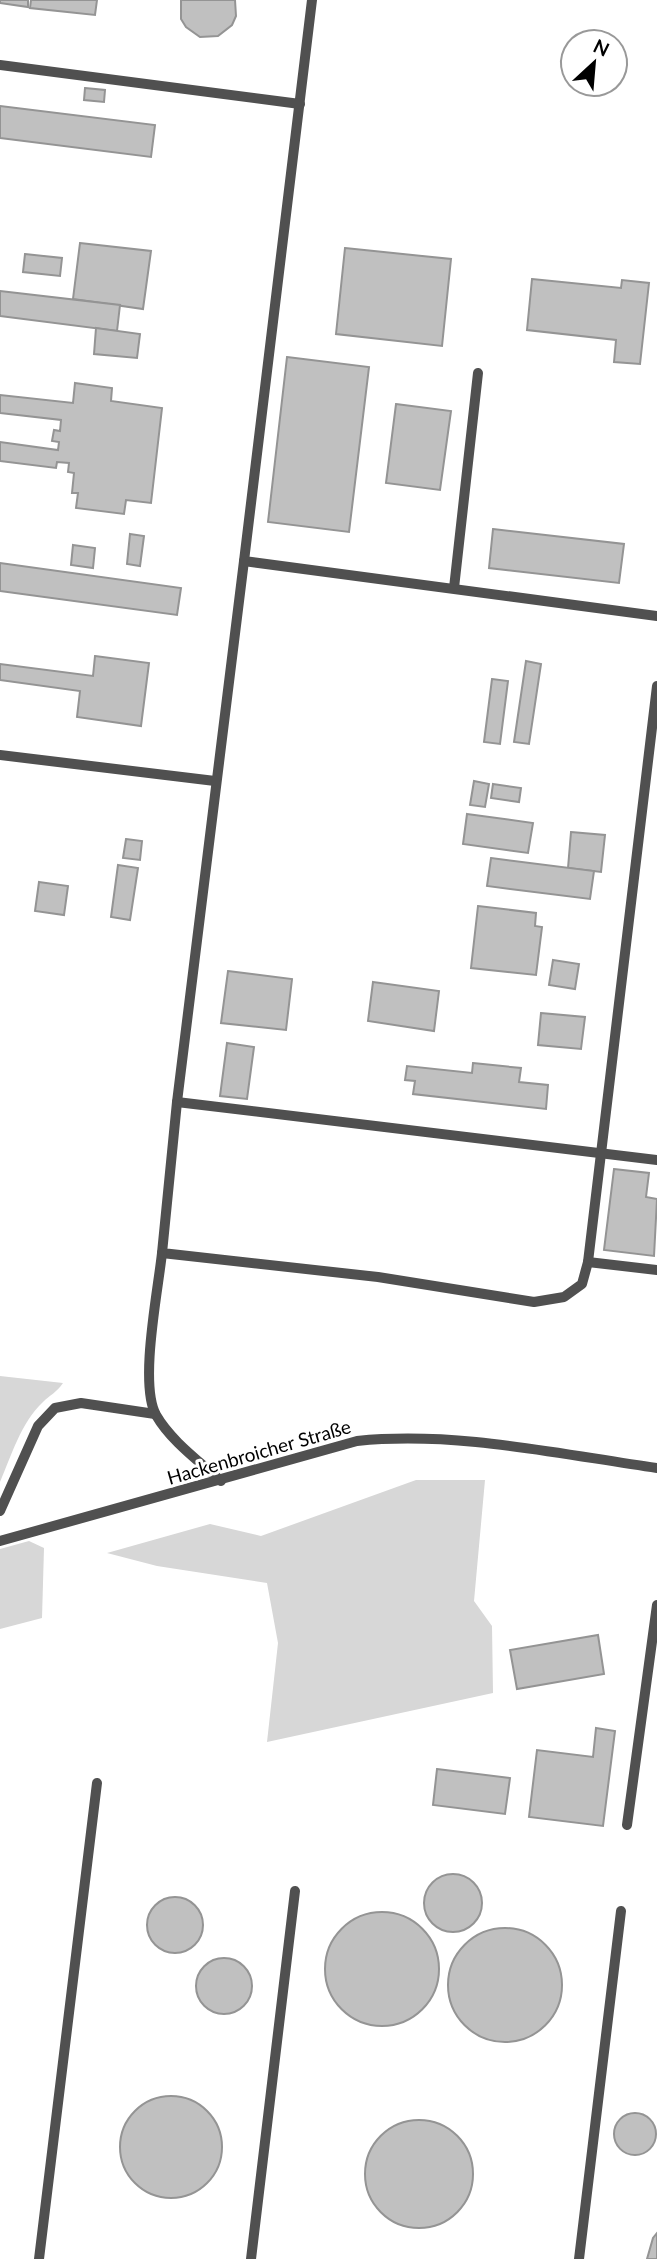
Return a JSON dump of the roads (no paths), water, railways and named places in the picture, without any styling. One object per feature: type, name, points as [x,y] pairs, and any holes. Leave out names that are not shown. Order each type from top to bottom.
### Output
[{"type":"lane","points":[[221,1481],[173,1436],[156,1414],[147,1386],[215,781],[313,0]]},
{"type":"lane","points":[[0,65],[300,104]]},
{"type":"lane","points":[[454,588],[478,373]]},
{"type":"lane","points":[[244,561],[657,615]]},
{"type":"lane","points":[[162,1253],[378,1278],[534,1302],[564,1297],[582,1284],[588,1262],[652,765],[657,687]]},
{"type":"lane","points":[[0,755],[215,781]]},
{"type":"lane","points":[[177,1102],[657,1160]]},
{"type":"lane","points":[[588,1262],[657,1270]]},
{"type":"lane","points":[[0,1511],[38,1426],[55,1408],[81,1403],[156,1414]]},
{"type":"lane","name":"Hackenbroicher Straße","points":[[0,1541],[357,1441],[396,1437],[448,1439],[657,1468]]},
{"type":"lane","points":[[627,1825],[657,1605]]},
{"type":"lane","points":[[39,2259],[97,1783]]},
{"type":"lane","points":[[251,2259],[295,1891]]},
{"type":"lane","points":[[579,2259],[621,1910]]}]
